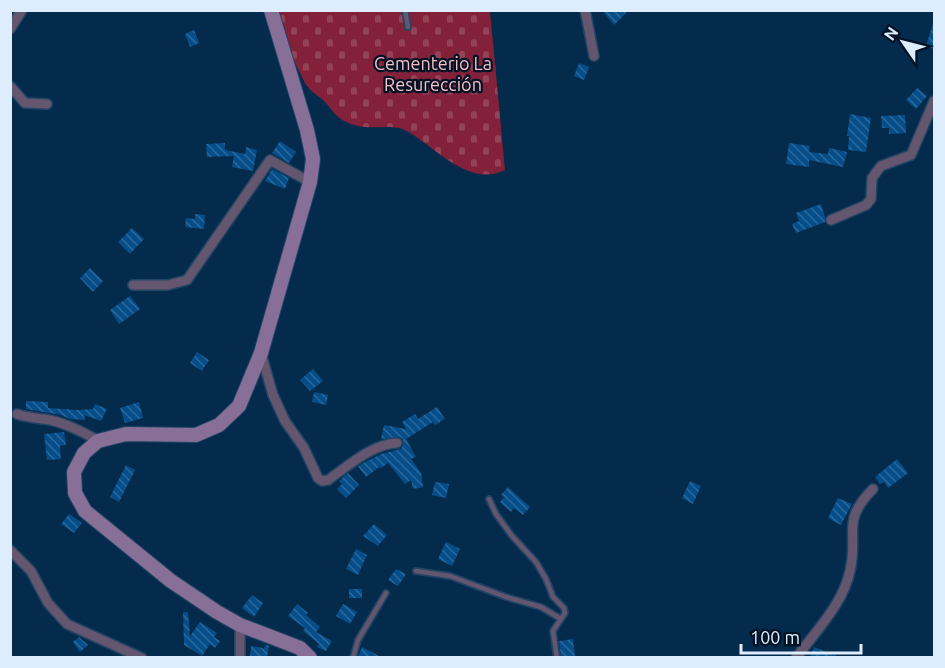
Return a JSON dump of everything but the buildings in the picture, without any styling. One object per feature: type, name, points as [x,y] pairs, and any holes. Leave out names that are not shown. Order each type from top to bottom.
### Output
[{"type":"street","points":[[10,28],[22,10]]},
{"type":"street","points":[[271,10],[313,159],[310,182],[261,353],[239,406],[219,425],[196,435],[126,434],[99,441],[84,453],[74,472],[75,493],[85,511],[171,581],[216,612],[240,625],[300,648],[310,657]]},
{"type":"street","points":[[585,10],[594,56]]},
{"type":"street","points":[[10,86],[25,103],[47,104]]},
{"type":"street","points":[[831,220],[866,205],[871,199],[872,178],[881,166],[911,155],[934,101]]},
{"type":"street","points":[[133,285],[168,285],[186,280],[270,160],[310,182]]},
{"type":"street","points":[[261,353],[273,395],[285,421],[304,448],[318,478],[322,481],[328,480],[375,449],[386,444],[397,443]]},
{"type":"street","points":[[17,414],[76,429],[99,441]]},
{"type":"street","points":[[796,657],[840,599],[850,571],[852,517],[862,500],[873,489]]},
{"type":"street","points":[[10,550],[31,571],[48,603],[67,624],[142,657]]},
{"type":"street","points":[[240,625],[240,657]]},
{"type":"lane","points":[[405,10],[408,27]]},
{"type":"lane","points":[[489,499],[496,514],[512,536],[536,562],[553,597],[564,608],[565,613],[553,631],[557,657]]},
{"type":"lane","points":[[416,571],[450,576],[506,597],[541,607],[561,619]]},
{"type":"lane","points":[[353,657],[358,640],[386,593]]},
{"type":"green space","name":"Cementerio La Resurección","points":[[278,11],[490,11],[505,170],[492,174],[478,174],[453,163],[402,129],[364,127],[342,120],[305,84],[289,48]]}]
